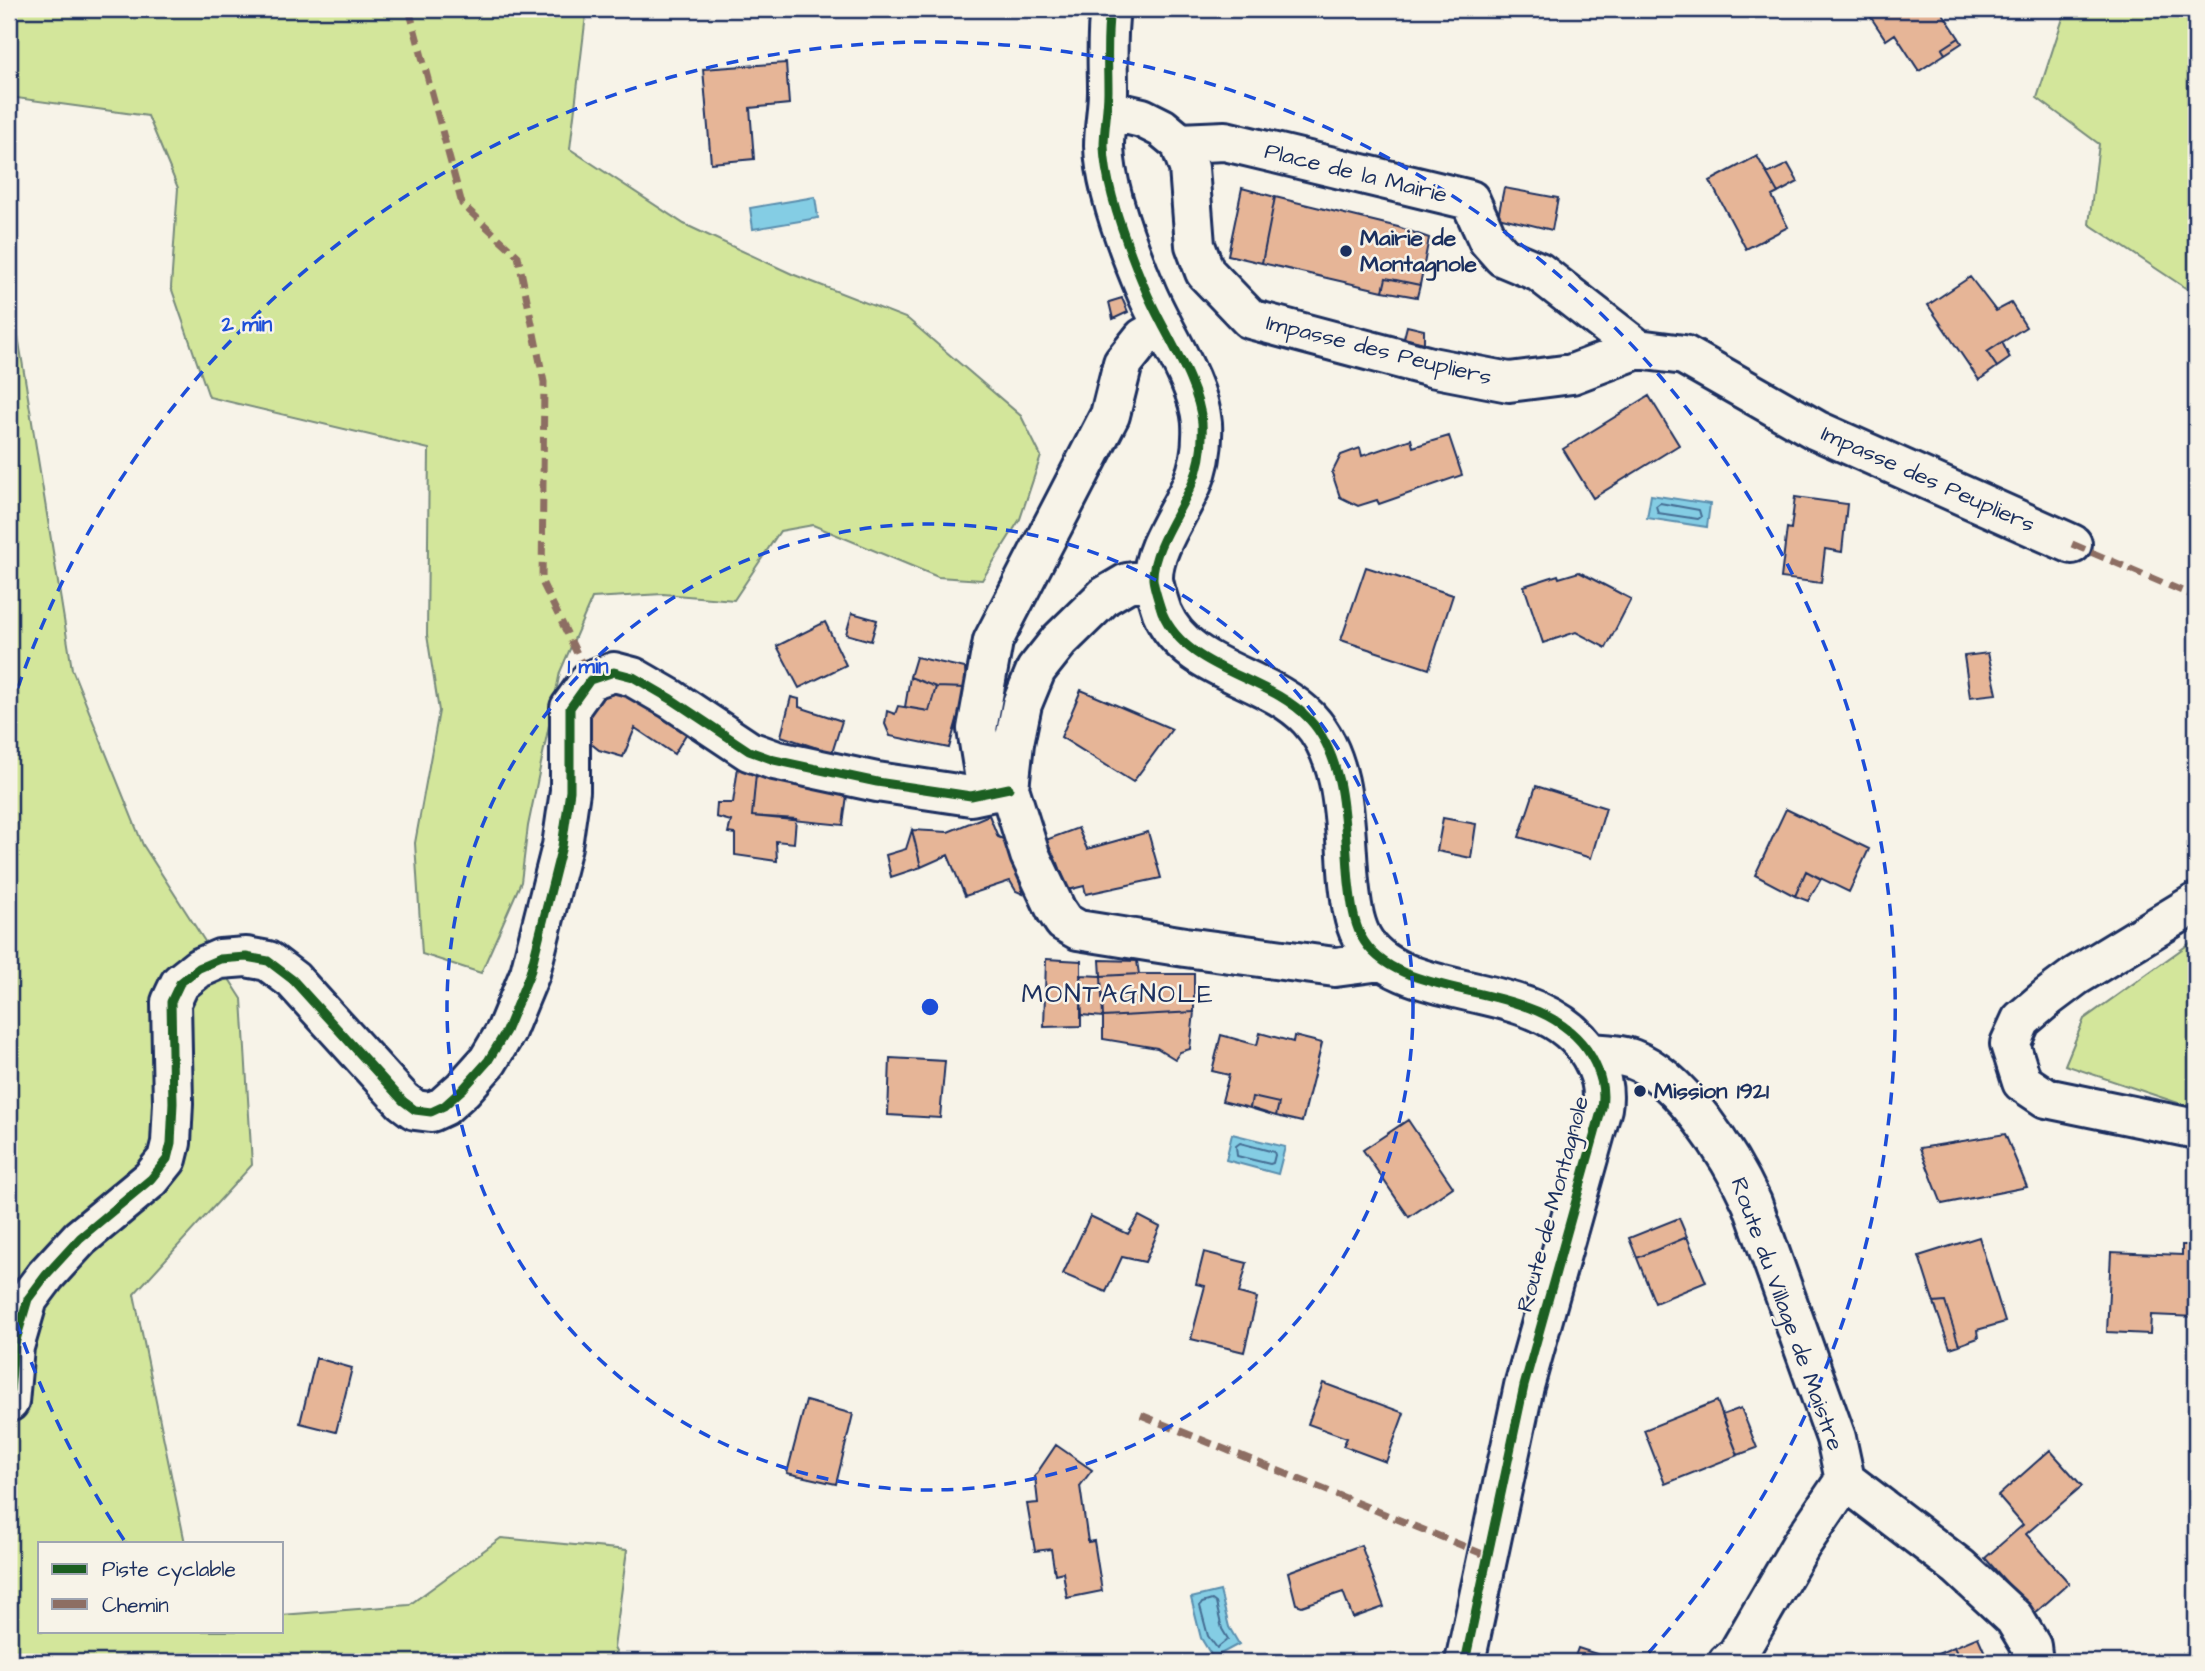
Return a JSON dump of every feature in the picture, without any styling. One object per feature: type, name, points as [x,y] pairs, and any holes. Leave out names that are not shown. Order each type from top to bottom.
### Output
[{"type":"street","points":[[1110,9],[1108,110],[1104,146],[1109,178],[1119,218],[1146,290],[1198,399],[1202,423],[1194,480],[1159,551],[1153,579],[1162,612],[1177,637],[1199,655],[1288,699],[1310,720],[1327,743],[1338,772],[1351,904],[1361,936],[1381,961]]},
{"type":"street","points":[[1108,110],[1142,118],[1162,128],[1180,143]]},
{"type":"street","name":"Place de la Mairie","points":[[1180,143],[1225,141],[1470,200],[1488,240],[1503,257],[1539,272],[1638,349]]},
{"type":"street","name":"Impasse des Peupliers","points":[[1180,143],[1189,169],[1195,245],[1205,272],[1250,319],[1431,368],[1509,382],[1572,374],[1638,349],[1684,355],[1816,430],[2073,544]]},
{"type":"street","points":[[1163,327],[1143,338],[1123,363],[1110,415],[993,642],[977,729],[998,790],[1064,922],[1079,930],[1335,967],[1381,961]]},
{"type":"street","points":[[998,790],[1014,743],[1022,704],[1036,670],[1059,641],[1105,596],[1127,583],[1153,579]]},
{"type":"street","points":[[9,1402],[14,1346],[28,1299],[80,1238],[151,1179],[167,1158],[171,1143],[173,1103],[171,1002],[180,983],[199,968],[220,959],[246,957],[268,961],[293,980],[403,1101],[415,1110],[431,1112],[444,1106],[488,1061],[506,1031],[530,973],[562,846],[570,791],[570,708],[590,680],[614,672],[633,677],[749,751],[774,760],[877,782],[971,796],[998,790]]},
{"type":"street","points":[[2196,903],[2076,976],[2048,997],[2021,1020],[2010,1044],[2022,1082],[2046,1098],[2196,1129]]},
{"type":"street","name":"Route de Montagnole","points":[[1381,961],[1466,992],[1519,1002],[1551,1018],[1576,1037],[1589,1053],[1600,1073],[1604,1093],[1524,1386],[1465,1662]]},
{"type":"street","name":"Route du Village de Maistre","points":[[1589,1053],[1634,1059],[1660,1074],[1702,1120],[1741,1178],[1832,1426],[1845,1480],[1801,1545],[1737,1655],[1728,1662]]},
{"type":"street","points":[[1845,1480],[1959,1567],[2014,1618],[2031,1646],[2033,1662]]},
{"type":"green space","points":[[9,9],[590,9],[586,15],[570,149],[684,224],[792,274],[908,319],[1021,416],[1041,456],[1020,519],[982,580],[938,577],[813,525],[780,531],[734,600],[663,594],[592,598],[560,672],[528,826],[521,882],[481,973],[422,954],[415,843],[439,711],[427,635],[429,449],[209,397],[171,287],[178,188],[148,116],[9,97]]},
{"type":"green space","points":[[2066,9],[2196,9],[2196,295],[2089,224],[2099,144],[2037,98]]},
{"type":"green space","points":[[9,280],[72,669],[143,845],[242,999],[252,1165],[134,1294],[185,1542],[38,1542],[38,1632],[284,1632],[284,1615],[409,1605],[501,1538],[627,1550],[614,1648],[621,1662],[9,1662]]},
{"type":"green space","points":[[2196,939],[2196,1109],[2065,1065],[2084,1019]]},
{"type":"water","points":[[815,197],[818,218],[753,229],[750,208]]},
{"type":"water","points":[[1651,495],[1710,504],[1707,527],[1647,518]]},
{"type":"water","points":[[1232,1134],[1285,1147],[1278,1174],[1226,1160]]},
{"type":"water","points":[[1220,1591],[1229,1627],[1239,1644],[1213,1658],[1201,1638],[1191,1598]]},
{"type":"building","points":[[1940,9],[1959,38],[1942,49],[1945,54],[1919,71],[1895,34],[1886,40],[1866,10]]},
{"type":"building","points":[[1959,38],[1962,43],[1945,54],[1942,49]]},
{"type":"building","points":[[786,63],[789,104],[750,108],[754,159],[711,163],[703,69]]},
{"type":"building","points":[[1757,156],[1778,193],[1772,196],[1788,227],[1746,249],[1710,181]]},
{"type":"building","points":[[1788,164],[1798,182],[1778,193],[1767,174]]},
{"type":"building","points":[[1242,188],[1275,197],[1262,263],[1228,255]]},
{"type":"building","points":[[1504,188],[1558,198],[1552,230],[1498,217]]},
{"type":"building","name":"Mairie de Montagnole","points":[[1275,197],[1398,227],[1429,238],[1420,285],[1386,278],[1383,291],[1262,263]]},
{"type":"building","points":[[1970,277],[1996,311],[2011,303],[2026,327],[1987,352],[1997,367],[1979,380],[1928,305]]},
{"type":"building","points":[[1386,278],[1420,285],[1417,297],[1383,291]]},
{"type":"building","points":[[1122,298],[1128,312],[1113,319],[1109,302]]},
{"type":"building","points":[[1407,326],[1424,330],[1424,343],[1404,338]]},
{"type":"building","points":[[2002,342],[2010,358],[1997,367],[1987,352]]},
{"type":"building","points":[[1649,396],[1679,445],[1593,498],[1563,449]]},
{"type":"building","points":[[1449,436],[1462,475],[1379,504],[1377,500],[1358,506],[1340,497],[1332,473],[1341,455],[1360,448],[1362,456],[1411,439],[1413,447]]},
{"type":"building","points":[[1795,497],[1847,504],[1842,552],[1825,549],[1821,583],[1781,578],[1787,528],[1791,529]]},
{"type":"building","points":[[1366,567],[1453,595],[1429,669],[1341,640]]},
{"type":"building","points":[[1579,572],[1631,599],[1606,648],[1576,632],[1543,643],[1524,586],[1558,575],[1559,578]]},
{"type":"building","points":[[852,613],[877,620],[871,641],[846,634]]},
{"type":"building","points":[[825,622],[846,665],[799,688],[777,646]]},
{"type":"building","points":[[1988,653],[1997,694],[1970,697],[1964,656]]},
{"type":"building","points":[[916,657],[965,668],[966,688],[936,687],[910,677]]},
{"type":"building","points":[[910,677],[936,687],[929,711],[905,707]]},
{"type":"building","points":[[612,678],[688,731],[674,754],[635,728],[623,757],[599,750],[584,738],[588,707]]},
{"type":"building","points":[[936,687],[966,688],[949,748],[890,736],[885,724],[887,711],[895,714],[898,706],[929,711]]},
{"type":"building","points":[[1081,690],[1172,729],[1133,782],[1061,737]]},
{"type":"building","points":[[791,697],[799,699],[799,707],[842,721],[832,753],[781,736]]},
{"type":"building","points":[[738,767],[756,774],[752,816],[796,819],[794,843],[776,841],[777,861],[735,855],[735,834],[728,833],[731,821],[716,817],[717,803],[733,803]]},
{"type":"building","points":[[756,774],[848,788],[843,825],[752,816]]},
{"type":"building","points":[[1536,786],[1606,808],[1591,858],[1519,837]]},
{"type":"building","points":[[1786,809],[1869,849],[1849,892],[1806,871],[1795,896],[1755,875]]},
{"type":"building","points":[[989,815],[998,837],[1008,841],[1023,894],[1016,891],[1010,881],[965,896],[948,855],[921,867],[912,830],[948,832]]},
{"type":"building","points":[[1443,818],[1476,824],[1471,858],[1437,851]]},
{"type":"building","points":[[1078,828],[1087,849],[1148,832],[1161,878],[1086,894],[1084,886],[1068,890],[1058,863],[1050,864],[1043,841]]},
{"type":"building","points":[[912,830],[921,867],[891,877],[886,855],[906,849]]},
{"type":"building","points":[[1806,871],[1821,879],[1808,901],[1795,896]]},
{"type":"building","points":[[1046,959],[1081,961],[1081,1026],[1044,1027]]},
{"type":"building","points":[[1100,960],[1137,961],[1139,974],[1101,976]]},
{"type":"building","points":[[1194,974],[1194,1012],[1103,1017],[1101,976]]},
{"type":"building","points":[[1080,975],[1101,976],[1103,1017],[1082,1015]]},
{"type":"building","points":[[1194,1012],[1190,1049],[1180,1052],[1175,1059],[1157,1048],[1103,1039],[1103,1017]]},
{"type":"building","points":[[1260,1033],[1293,1042],[1294,1036],[1322,1043],[1302,1122],[1276,1116],[1279,1103],[1252,1097],[1250,1108],[1222,1101],[1229,1075],[1212,1071],[1221,1035],[1257,1045]]},
{"type":"building","points":[[890,1058],[945,1061],[940,1118],[888,1115]]},
{"type":"building","points":[[1252,1097],[1279,1103],[1276,1116],[1250,1108]]},
{"type":"building","points":[[1408,1120],[1453,1187],[1409,1217],[1363,1150]]},
{"type":"building","points":[[2005,1134],[2027,1187],[1942,1204],[1920,1148]]},
{"type":"building","points":[[1090,1216],[1128,1234],[1139,1216],[1160,1227],[1145,1262],[1122,1257],[1106,1292],[1063,1274]]},
{"type":"building","points":[[1679,1218],[1687,1237],[1637,1258],[1629,1238]]},
{"type":"building","points":[[1687,1237],[1706,1282],[1655,1303],[1637,1258]]},
{"type":"building","points":[[1979,1237],[2005,1322],[1977,1330],[1978,1338],[1959,1345],[1945,1302],[1934,1303],[1919,1256]]},
{"type":"building","points":[[2182,1245],[2196,1245],[2196,1317],[2151,1315],[2150,1334],[2107,1332],[2111,1252],[2182,1255]]},
{"type":"building","points":[[1204,1252],[1247,1263],[1239,1293],[1257,1298],[1244,1352],[1191,1339],[1205,1286],[1196,1284]]},
{"type":"building","points":[[1945,1302],[1959,1345],[1950,1348],[1934,1303]]},
{"type":"building","points":[[316,1358],[352,1368],[336,1432],[300,1423]]},
{"type":"building","points":[[1323,1383],[1404,1413],[1386,1462],[1343,1446],[1347,1438],[1308,1424]]},
{"type":"building","points":[[806,1401],[853,1414],[836,1484],[787,1473]]},
{"type":"building","points":[[1717,1401],[1738,1455],[1665,1484],[1644,1430]]},
{"type":"building","points":[[1741,1408],[1757,1448],[1738,1455],[1722,1415]]},
{"type":"building","points":[[1056,1445],[1092,1470],[1080,1486],[1088,1542],[1094,1541],[1102,1591],[1067,1598],[1063,1572],[1055,1574],[1051,1549],[1035,1551],[1027,1504],[1038,1503],[1035,1476]]},
{"type":"building","points":[[2050,1450],[2082,1486],[2026,1534],[2069,1583],[2034,1614],[1985,1558],[2023,1525],[1998,1496]]},
{"type":"building","points":[[1361,1545],[1384,1607],[1353,1618],[1343,1592],[1302,1606],[1296,1604],[1288,1572]]},
{"type":"building","points":[[1978,1637],[1989,1662],[1961,1662],[1954,1647]]},
{"type":"building","points":[[1954,1647],[1961,1662],[1919,1662]]},
{"type":"building","points":[[1578,1648],[1621,1662],[1573,1662]]},
{"type":"marked path","points":[[409,9],[462,204],[518,256],[544,382],[542,582],[590,680]]},
{"type":"marked path","points":[[2072,544],[2196,597]]},
{"type":"marked path","points":[[1141,1415],[1488,1556]]},
{"type":"cycle path","points":[[1110,9],[1105,163],[1119,220],[1132,258],[1187,374],[1202,423],[1195,477],[1162,543],[1154,567],[1153,579],[1162,612],[1174,632],[1190,648],[1209,661],[1292,704],[1309,719],[1322,736],[1331,755],[1342,796],[1354,917],[1361,936],[1380,958],[1406,973],[1438,984],[1540,1012],[1569,1030],[1591,1056],[1601,1082],[1602,1108],[1524,1386],[1465,1662]]},
{"type":"cycle path","points":[[9,1402],[14,1347],[28,1299],[80,1238],[151,1179],[167,1159],[171,1143],[173,1103],[171,1002],[180,983],[199,968],[220,959],[246,957],[268,961],[293,980],[403,1101],[415,1110],[431,1112],[444,1106],[488,1061],[506,1031],[530,973],[562,846],[570,791],[570,708],[590,680],[614,672],[633,677],[749,751],[774,760],[877,782],[971,796],[1009,788]]},
{"type":"place","name":"Mairie de Montagnole","points":[[1346,251]]},
{"type":"place","name":"Mission 1921","points":[[1640,1091]]},
{"type":"district","name":"MONTAGNOLE","points":[[1118,994]]}]
